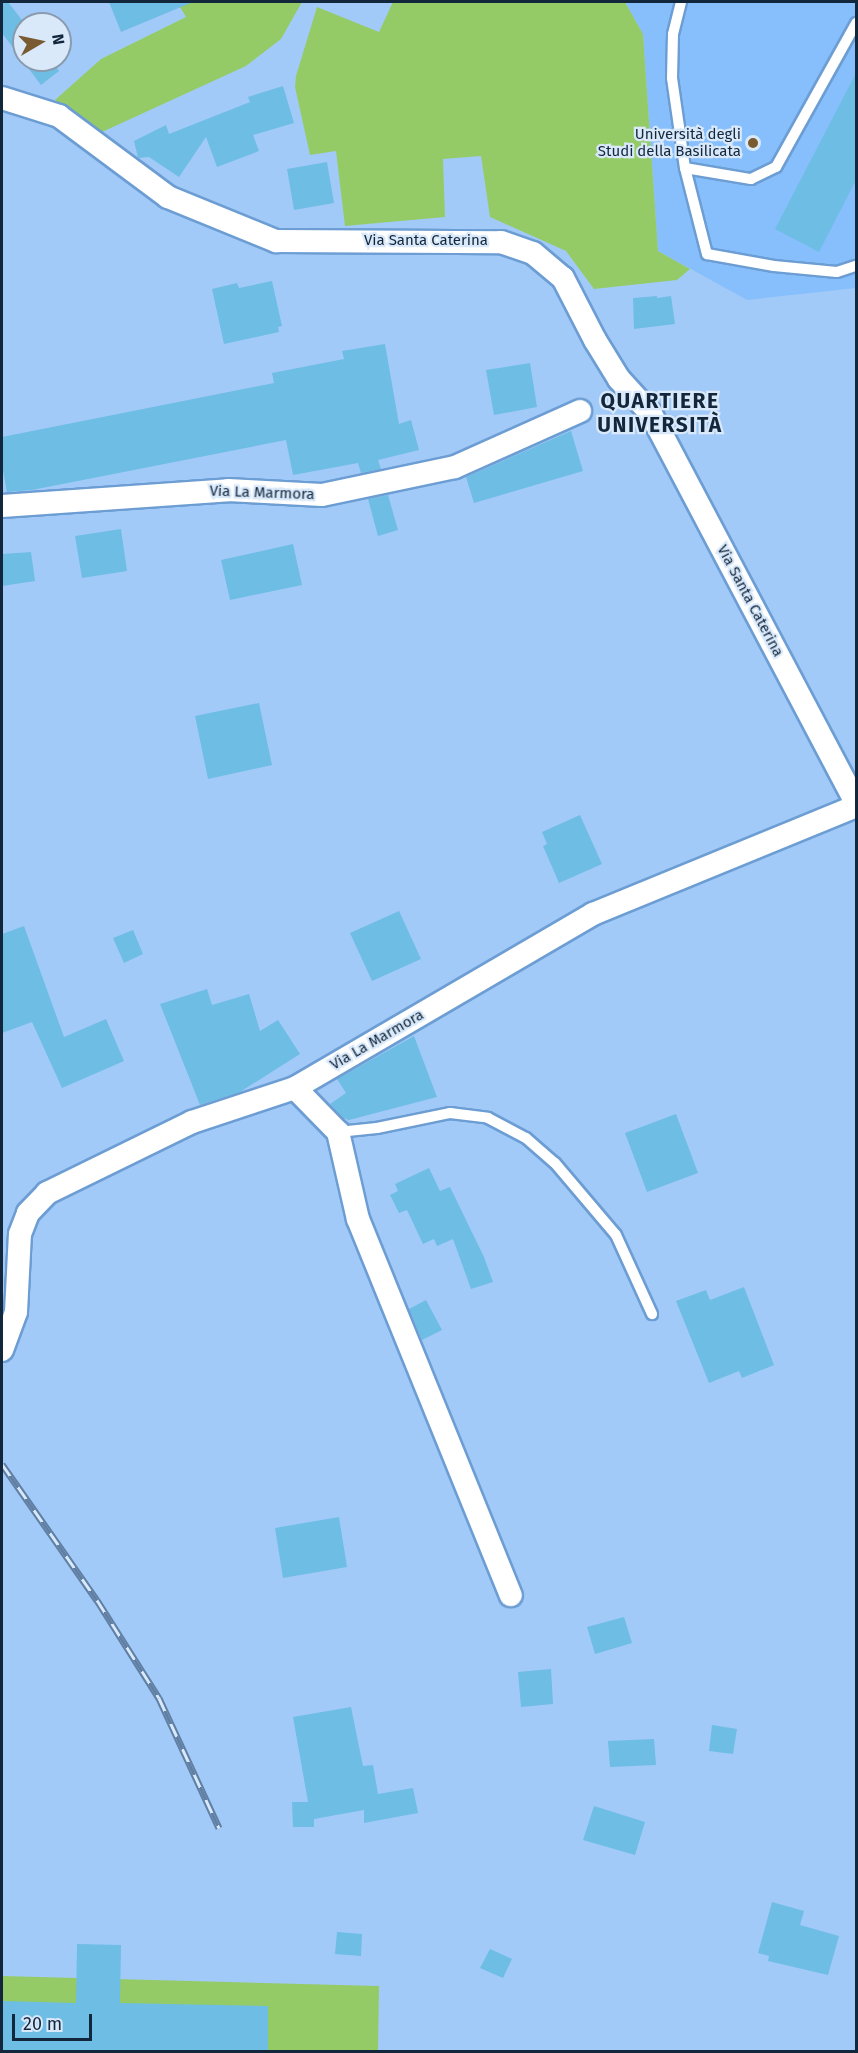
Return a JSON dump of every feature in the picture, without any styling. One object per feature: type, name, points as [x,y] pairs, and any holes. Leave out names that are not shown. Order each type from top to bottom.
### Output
[{"type":"street","name":"Via Santa Caterina","points":[[2,98],[58,116],[168,197],[276,241],[501,242],[533,253],[563,278],[595,340],[619,379],[651,414],[856,805]]},
{"type":"street","name":"Via La Marmora","points":[[2,506],[228,490],[321,495],[455,467],[580,411]]},
{"type":"street","name":"Via La Marmora","points":[[2,1350],[16,1312],[20,1234],[28,1213],[47,1193],[192,1122],[295,1088],[593,914],[856,805]]},
{"type":"street","points":[[295,1088],[338,1132],[358,1219],[512,1595]]},
{"type":"lane","points":[[681,2],[673,34],[672,78],[685,168],[707,254],[774,266],[837,272],[856,266]]},
{"type":"lane","points":[[685,168],[751,179],[776,167],[856,23]]},
{"type":"lane","points":[[338,1132],[377,1128],[450,1113],[489,1118],[526,1138],[555,1163],[616,1235],[652,1314]]},
{"type":"shaded area","name":"Università degli Studi della Basilicata","points":[[625,2],[856,2],[856,288],[747,300],[658,251],[643,34]]},
{"type":"green space","points":[[177,2],[302,2],[281,39],[246,66],[102,132],[55,100],[101,59],[186,17]]},
{"type":"green space","points":[[393,2],[625,2],[643,34],[658,251],[690,269],[677,280],[594,289],[566,251],[490,217],[481,156],[443,159],[445,217],[345,226],[336,151],[310,155],[295,87],[296,76],[317,7],[379,32]]},
{"type":"green space","points":[[2,1976],[379,1986],[378,2051],[2,2052]]},
{"type":"building","points":[[2,2],[8,2],[16,12],[12,12],[12,46],[2,33]]},
{"type":"building","points":[[109,2],[193,2],[121,32]]},
{"type":"building","points":[[31,72],[58,72],[41,85]]},
{"type":"building","points":[[856,73],[856,180],[819,252],[775,229]]},
{"type":"building","points":[[283,86],[294,123],[253,135],[259,151],[217,167],[206,137],[179,177],[149,157],[138,158],[134,141],[166,125],[169,134],[250,102],[248,97]]},
{"type":"building","points":[[327,162],[334,203],[294,210],[287,169]]},
{"type":"building","points":[[272,281],[282,326],[278,327],[279,332],[224,344],[212,289],[237,283],[239,288]]},
{"type":"building","points":[[657,296],[657,298],[671,296],[675,324],[634,329],[633,298]]},
{"type":"building","points":[[385,344],[399,424],[411,420],[419,450],[378,460],[381,469],[361,473],[358,463],[293,475],[286,440],[32,490],[7,492],[2,465],[2,437],[274,383],[272,373],[344,359],[342,351]]},
{"type":"building","points":[[530,363],[537,407],[494,415],[486,370]]},
{"type":"building","points":[[571,431],[583,471],[474,503],[466,477]]},
{"type":"building","points":[[388,495],[398,530],[378,536],[368,499]]},
{"type":"building","points":[[121,529],[127,571],[82,578],[75,536]]},
{"type":"building","points":[[293,544],[302,585],[230,600],[221,560]]},
{"type":"building","points":[[31,552],[35,581],[2,586],[2,554]]},
{"type":"building","points":[[259,703],[272,765],[208,779],[195,716]]},
{"type":"building","points":[[580,815],[602,864],[559,883],[543,846],[547,844],[542,832]]},
{"type":"building","points":[[399,911],[421,959],[372,981],[350,933]]},
{"type":"building","points":[[24,926],[64,1037],[106,1019],[124,1061],[62,1088],[32,1022],[2,1033],[2,934]]},
{"type":"building","points":[[133,930],[143,954],[124,963],[113,938]]},
{"type":"building","points":[[207,989],[212,1005],[249,994],[260,1031],[278,1020],[300,1054],[240,1092],[200,1105],[160,1004]]},
{"type":"building","points":[[414,1036],[437,1097],[349,1120],[343,1118],[330,1104],[346,1093],[337,1079]]},
{"type":"building","points":[[676,1114],[698,1173],[647,1192],[625,1133]]},
{"type":"building","points":[[429,1168],[440,1191],[450,1187],[484,1257],[493,1282],[471,1289],[453,1239],[437,1246],[434,1239],[423,1244],[407,1210],[399,1213],[390,1195],[398,1191],[395,1184]]},
{"type":"building","points":[[744,1287],[774,1365],[742,1378],[739,1371],[709,1383],[676,1301],[706,1290],[710,1300]]},
{"type":"building","points":[[426,1300],[442,1330],[422,1340],[409,1309]]},
{"type":"building","points":[[339,1517],[347,1567],[283,1578],[275,1528]]},
{"type":"building","points":[[624,1617],[632,1643],[595,1654],[587,1627]]},
{"type":"building","points":[[551,1669],[553,1704],[521,1707],[518,1672]]},
{"type":"building","points":[[351,1707],[363,1766],[373,1765],[378,1794],[413,1788],[418,1813],[364,1823],[364,1810],[314,1819],[314,1827],[293,1827],[292,1802],[308,1802],[293,1717]]},
{"type":"building","points":[[712,1725],[737,1729],[733,1754],[709,1751]]},
{"type":"building","points":[[654,1739],[656,1765],[610,1767],[608,1741]]},
{"type":"building","points":[[594,1806],[645,1822],[635,1855],[583,1840]]},
{"type":"building","points":[[772,1902],[804,1911],[800,1925],[839,1936],[828,1975],[768,1961],[769,1956],[758,1953]]},
{"type":"building","points":[[337,1932],[362,1934],[361,1956],[335,1954]]},
{"type":"building","points":[[77,1944],[121,1945],[120,2003],[268,2006],[268,2052],[2,2050],[2,2001],[76,2003]]},
{"type":"building","points":[[490,1949],[512,1959],[503,1978],[480,1968]]},
{"type":"railway","points":[[2,1464],[97,1600],[159,1698],[219,1828]]},
{"type":"place","name":"Università degli Studi della Basilicata","points":[[753,143]]},
{"type":"district","name":"QUARTIERE UNIVERSITÀ","points":[[660,413]]}]
